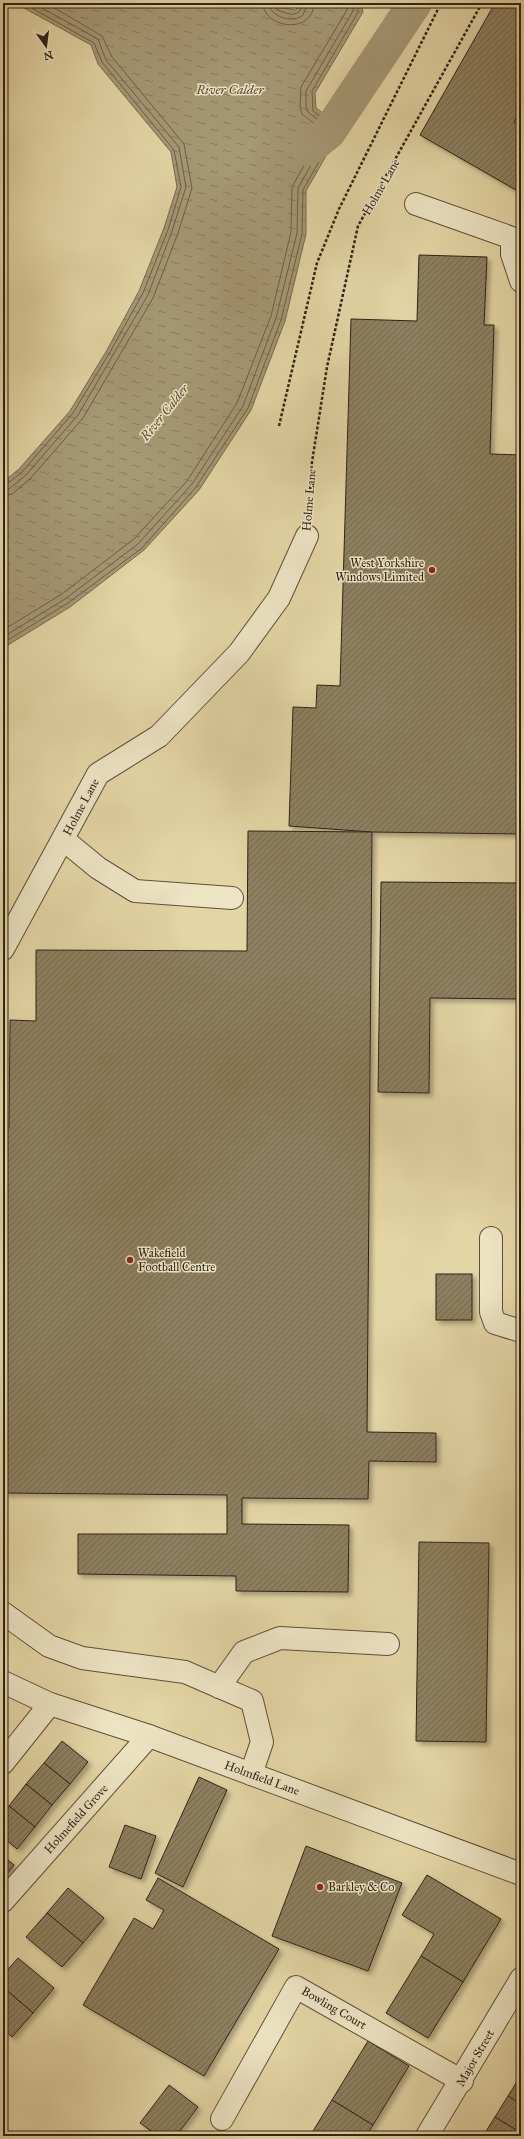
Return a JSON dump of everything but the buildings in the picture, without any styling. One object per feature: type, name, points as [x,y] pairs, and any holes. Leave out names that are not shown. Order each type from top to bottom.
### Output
[{"type":"street","points":[[416,204],[517,238],[512,254],[521,281]]},
{"type":"street","name":"Holme Lane","points":[[3,949],[64,840],[98,774],[159,736],[239,653],[279,598],[307,536]]},
{"type":"street","points":[[64,840],[98,868],[135,891],[232,898]]},
{"type":"street","points":[[491,1238],[491,1312],[495,1323],[521,1331]]},
{"type":"street","points":[[3,1613],[49,1646],[82,1658],[185,1672],[252,1702],[262,1742],[251,1774]]},
{"type":"street","points":[[219,1687],[244,1652],[280,1638],[388,1644]]},
{"type":"street","name":"Holmfield Lane","points":[[3,1682],[50,1704],[149,1736],[521,1874]]},
{"type":"street","points":[[3,1763],[50,1704]]},
{"type":"street","name":"Holmefield Grove","points":[[3,1902],[149,1736]]},
{"type":"street","name":"Major Street","points":[[427,2136],[462,2081],[521,1979]]},
{"type":"street","name":"Bowling Court","points":[[222,2119],[296,1986],[462,2081]]},
{"type":"path","points":[[279,426],[317,263],[338,209],[441,3]]},
{"type":"path","name":"Holme Lane","points":[[307,536],[312,462],[327,367],[358,226],[482,3]]},
{"type":"water","name":"River Calder","points":[[15,3],[275,3],[284,8],[296,10],[300,3],[361,3],[363,12],[315,93],[316,108],[324,114],[333,112],[347,119],[306,191],[306,234],[285,321],[251,410],[199,490],[144,550],[70,607],[3,648],[3,482],[19,469],[70,411],[107,350],[139,291],[164,228],[177,187],[171,152],[98,64],[91,45]]},
{"type":"waterway","points":[[308,149],[329,132],[415,3]]},
{"type":"place","name":"West Yorkshire Windows Limited","points":[[432,570]]},
{"type":"place","name":"Wakefield Football Centre","points":[[130,1260]]},
{"type":"place","name":"Barkley & Co","points":[[320,1887]]}]
